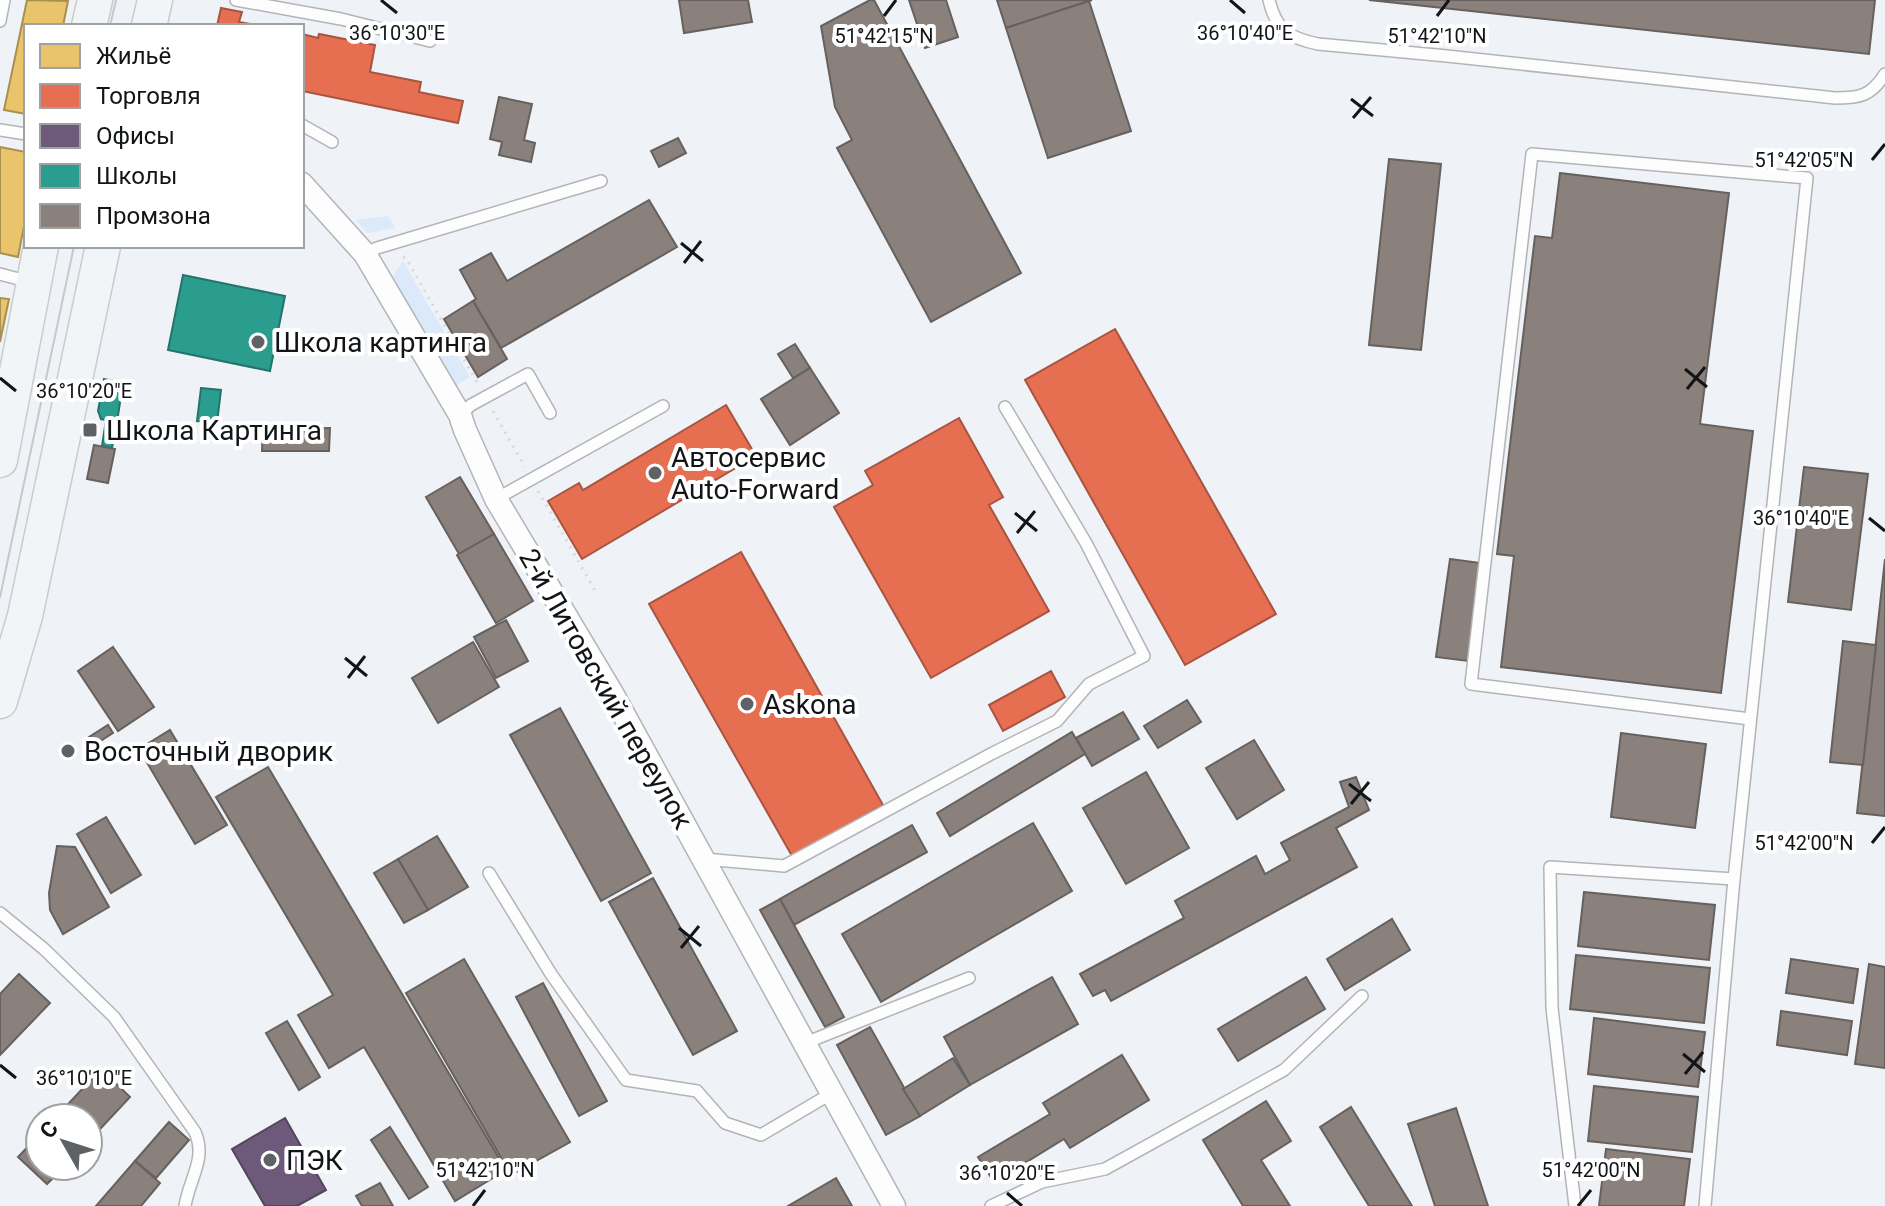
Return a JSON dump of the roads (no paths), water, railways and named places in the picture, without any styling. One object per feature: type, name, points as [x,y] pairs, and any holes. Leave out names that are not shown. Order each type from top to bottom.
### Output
[{"type":"main road","points":[[89,24],[95,0]]},
{"type":"main road","points":[[150,24],[158,0]]},
{"type":"main road","points":[[0,460],[41,248]]},
{"type":"main road","points":[[0,701],[25,616],[103,248]]},
{"type":"street","points":[[158,0],[167,24]]},
{"type":"street","name":"2-й Литовский переулок","points":[[304,186],[371,251],[460,415],[496,499],[613,695],[894,1206]]},
{"type":"lane","points":[[0,21],[4,0]]},
{"type":"lane","points":[[236,0],[341,19],[430,41]]},
{"type":"lane","points":[[280,8],[293,0]]},
{"type":"lane","points":[[1269,0],[1272,13],[1287,34],[1318,44],[1835,98],[1857,98],[1869,93],[1885,74]]},
{"type":"lane","points":[[304,126],[332,142]]},
{"type":"lane","points":[[0,130],[24,134]]},
{"type":"lane","points":[[1705,1206],[1734,879],[1807,178],[1532,154],[1471,684],[1750,719]]},
{"type":"lane","points":[[371,251],[601,181]]},
{"type":"lane","points":[[0,274],[33,284]]},
{"type":"lane","points":[[460,415],[471,405],[528,374],[550,413]]},
{"type":"lane","points":[[496,499],[663,406]]},
{"type":"lane","points":[[704,859],[784,866],[1057,721],[1089,684],[1144,656],[1086,543],[1005,407]]},
{"type":"lane","points":[[1575,1206],[1552,1008],[1550,867],[1734,879]]},
{"type":"lane","points":[[489,873],[551,974],[626,1080],[697,1091],[725,1123],[761,1135],[832,1093]]},
{"type":"lane","points":[[0,913],[44,949],[114,1017],[189,1122],[200,1142],[200,1152],[185,1206]]},
{"type":"lane","points":[[805,1043],[969,978]]},
{"type":"lane","points":[[991,1206],[1042,1182],[1105,1169],[1284,1070],[1362,996]]},
{"type":"tram line","points":[[110,24],[116,0]]},
{"type":"tram line","points":[[0,597],[74,248]]},
{"type":"place","name":"Школа картинга","points":[[258,342]]},
{"type":"place","name":"Школа Картинга","points":[[90,430]]},
{"type":"place","name":"Автосервис Auto-Forward","points":[[655,473]]},
{"type":"place","name":"Askona","points":[[747,704]]},
{"type":"place","name":"Восточный дворик","points":[[68,751]]},
{"type":"place","name":"ПЭК","points":[[270,1160]]}]
